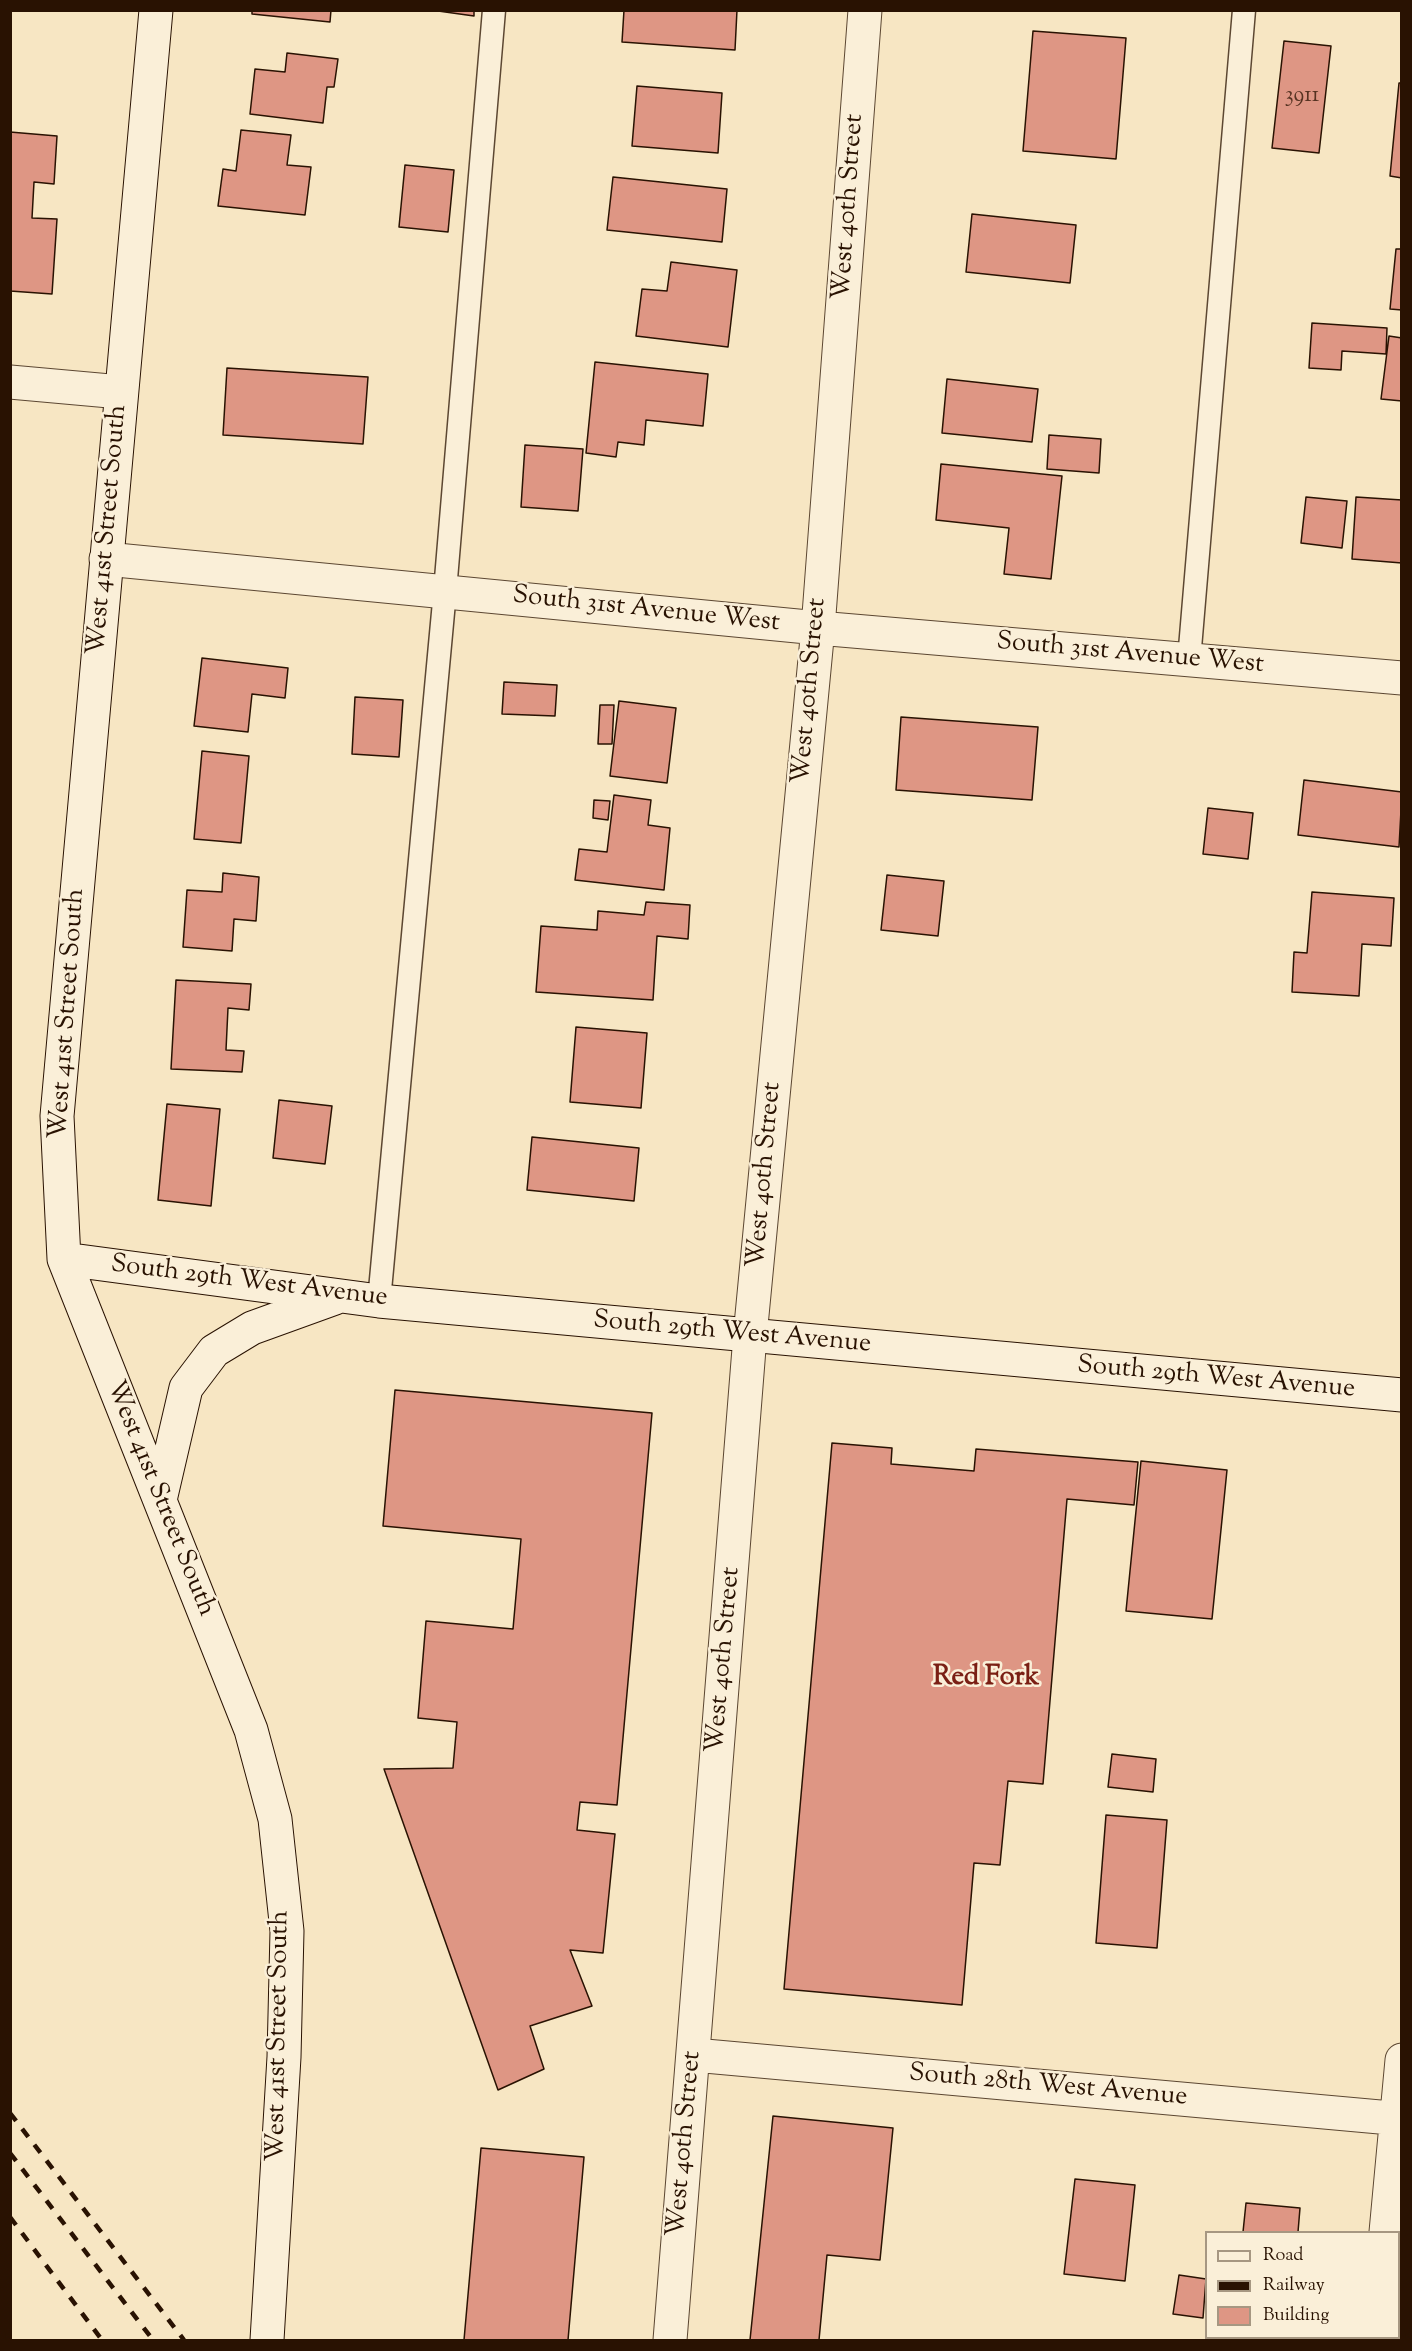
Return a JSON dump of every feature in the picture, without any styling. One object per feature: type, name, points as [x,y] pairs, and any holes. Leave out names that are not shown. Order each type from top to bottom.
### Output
[{"type":"street","name":"West 41st Street South","points":[[156,10],[57,1116],[64,1259],[251,1730],[275,1819],[287,1931],[284,2057],[267,2340]]},
{"type":"street","name":"West 40th Street","points":[[670,2340],[750,1336],[818,628],[865,10]]},
{"type":"street","points":[[10,382],[121,392]]},
{"type":"street","name":"South 31st Avenue West","points":[[106,559],[818,628],[1401,678]]},
{"type":"street","name":"South 29th West Avenue","points":[[64,1259],[379,1301],[1401,1395]]},
{"type":"street","points":[[160,1500],[186,1388],[214,1351],[252,1328],[341,1296]]},
{"type":"street","name":"South 28th West Avenue","points":[[694,2055],[1399,2119]]},
{"type":"street","points":[[1386,2231],[1399,2119],[1401,2061]]},
{"type":"lane","points":[[379,1301],[445,591],[494,10]]},
{"type":"lane","points":[[1189,660],[1244,10]]},
{"type":"building","points":[[252,10],[331,10],[330,22],[252,14]]},
{"type":"building","points":[[431,10],[474,10],[474,16]]},
{"type":"building","points":[[624,10],[737,10],[735,50],[622,42]]},
{"type":"building","points":[[1033,31],[1126,38],[1116,159],[1023,151]]},
{"type":"building","points":[[1284,41],[1331,46],[1319,153],[1272,148]]},
{"type":"building","points":[[287,53],[338,59],[334,87],[327,87],[323,123],[250,114],[255,69],[285,72]]},
{"type":"building","points":[[1399,83],[1402,83],[1402,178],[1390,176]]},
{"type":"building","points":[[637,86],[722,93],[718,153],[632,146]]},
{"type":"building","points":[[241,130],[291,135],[287,165],[311,167],[305,215],[218,206],[223,169],[236,171]]},
{"type":"building","points":[[10,132],[57,136],[54,184],[34,182],[32,218],[57,219],[52,294],[10,291]]},
{"type":"building","points":[[405,165],[454,170],[448,232],[399,227]]},
{"type":"building","points":[[613,177],[727,189],[722,242],[607,230]]},
{"type":"building","points":[[972,214],[1076,225],[1070,283],[966,272]]},
{"type":"building","points":[[1396,249],[1402,249],[1402,310],[1390,309]]},
{"type":"building","points":[[671,262],[737,270],[728,347],[636,336],[642,289],[667,291]]},
{"type":"building","points":[[1312,323],[1387,328],[1386,354],[1342,351],[1341,370],[1309,368]]},
{"type":"building","points":[[1389,336],[1402,338],[1402,401],[1381,399]]},
{"type":"building","points":[[595,362],[708,374],[703,426],[646,420],[644,445],[618,442],[616,457],[586,453]]},
{"type":"building","points":[[227,368],[368,377],[363,444],[223,435]]},
{"type":"building","points":[[947,379],[1038,389],[1032,442],[942,433]]},
{"type":"building","points":[[1049,435],[1101,439],[1099,473],[1047,469]]},
{"type":"building","points":[[525,445],[583,449],[578,511],[521,507]]},
{"type":"building","points":[[941,464],[1062,476],[1051,579],[1004,574],[1009,528],[936,520]]},
{"type":"building","points":[[1306,497],[1347,501],[1342,548],[1301,543]]},
{"type":"building","points":[[1356,497],[1402,500],[1402,563],[1352,559]]},
{"type":"building","points":[[202,658],[288,668],[285,698],[252,694],[248,732],[194,726]]},
{"type":"building","points":[[504,682],[557,685],[555,716],[502,714]]},
{"type":"building","points":[[355,697],[403,700],[399,757],[352,754]]},
{"type":"building","points":[[619,701],[676,708],[667,783],[610,776]]},
{"type":"building","points":[[600,705],[614,705],[612,744],[598,744]]},
{"type":"building","points":[[901,717],[1038,727],[1032,800],[896,790]]},
{"type":"building","points":[[202,751],[249,756],[241,843],[194,839]]},
{"type":"building","points":[[1304,780],[1402,792],[1399,847],[1298,835]]},
{"type":"building","points":[[614,795],[651,800],[648,825],[670,828],[664,890],[575,880],[579,849],[607,852]]},
{"type":"building","points":[[594,800],[610,801],[608,820],[593,818]]},
{"type":"building","points":[[1208,808],[1253,813],[1248,859],[1203,854]]},
{"type":"building","points":[[223,873],[259,877],[256,921],[234,919],[232,951],[183,947],[187,890],[222,892]]},
{"type":"building","points":[[887,875],[944,881],[938,936],[881,930]]},
{"type":"building","points":[[1312,892],[1394,898],[1391,946],[1362,944],[1359,996],[1292,992],[1294,952],[1307,953]]},
{"type":"building","points":[[646,902],[690,905],[688,939],[657,936],[653,1000],[536,992],[541,926],[597,930],[598,911],[644,915]]},
{"type":"building","points":[[176,980],[251,984],[249,1010],[228,1008],[226,1050],[244,1051],[242,1072],[171,1069]]},
{"type":"building","points":[[576,1027],[647,1033],[641,1108],[570,1102]]},
{"type":"building","points":[[279,1100],[332,1106],[325,1164],[273,1158]]},
{"type":"building","points":[[167,1104],[220,1109],[211,1206],[158,1200]]},
{"type":"building","points":[[532,1137],[639,1148],[634,1201],[527,1190]]},
{"type":"building","points":[[395,1390],[652,1413],[617,1805],[580,1802],[577,1830],[615,1834],[603,1953],[570,1950],[592,2006],[530,2026],[544,2069],[498,2090],[384,1769],[453,1768],[457,1722],[418,1718],[426,1621],[513,1629],[521,1539],[383,1526]]},
{"type":"building","points":[[832,1443],[892,1448],[891,1464],[974,1471],[976,1449],[1138,1462],[1134,1505],[1067,1499],[1043,1784],[1008,1781],[1000,1865],[974,1863],[962,2005],[784,1989]]},
{"type":"building","points":[[1141,1461],[1227,1470],[1212,1619],[1126,1611]]},
{"type":"building","points":[[1112,1754],[1156,1759],[1153,1792],[1108,1787]]},
{"type":"building","points":[[1106,1815],[1167,1820],[1157,1948],[1096,1943]]},
{"type":"building","points":[[773,2116],[893,2128],[880,2260],[827,2255],[819,2340],[750,2340]]},
{"type":"building","points":[[481,2148],[584,2157],[568,2340],[464,2340]]},
{"type":"building","points":[[1075,2179],[1135,2185],[1125,2281],[1064,2274]]},
{"type":"building","points":[[1246,2203],[1300,2208],[1298,2231],[1243,2231]]},
{"type":"building","points":[[1179,2275],[1205,2279],[1203,2318],[1173,2314]]},
{"type":"railway","points":[[10,2113],[184,2340]]},
{"type":"railway","points":[[10,2153],[153,2340]]},
{"type":"railway","points":[[10,2217],[102,2340]]},
{"type":"district","name":"Red Fork","points":[[986,1679]]}]
